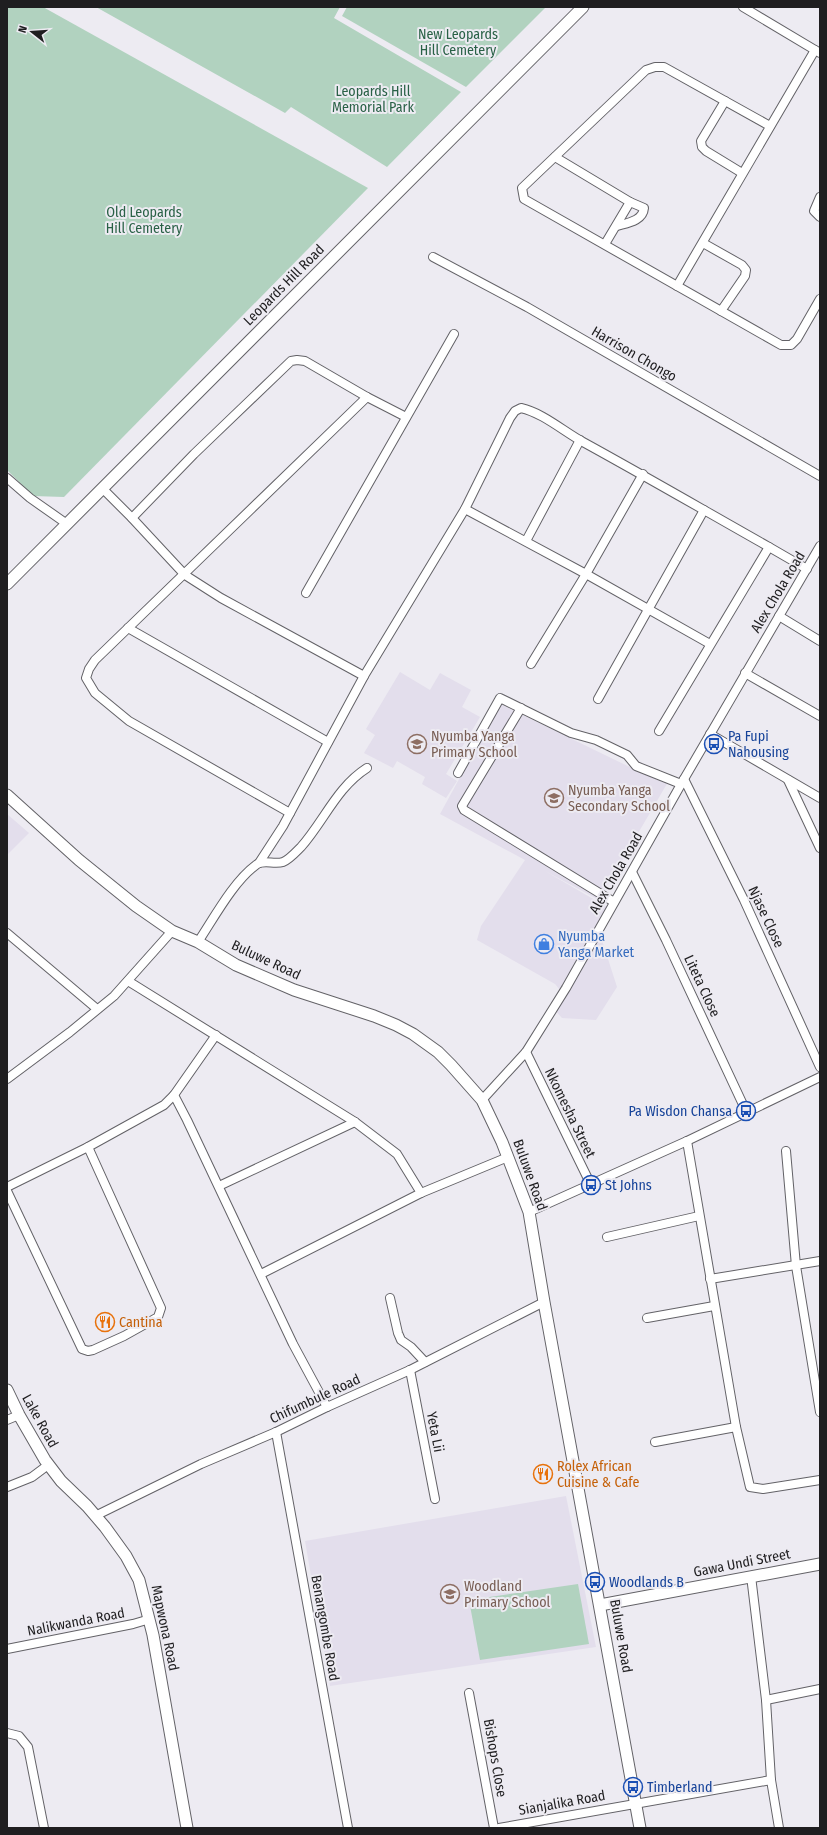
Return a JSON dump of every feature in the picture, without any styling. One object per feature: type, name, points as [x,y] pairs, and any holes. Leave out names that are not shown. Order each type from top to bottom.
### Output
[{"type":"street","name":"Leopards Hill Road","points":[[7,584],[583,7]]},
{"type":"street","points":[[677,286],[770,126],[817,51],[743,7]]},
{"type":"street","points":[[770,126],[664,67],[655,67],[646,70],[522,188],[522,194],[524,199],[781,345],[791,345],[797,339],[820,299]]},
{"type":"street","points":[[725,101],[701,142],[702,147],[706,152],[742,173]]},
{"type":"street","points":[[555,157],[630,202],[644,208],[644,211],[635,221],[617,226]]},
{"type":"street","points":[[820,197],[814,211],[820,217]]},
{"type":"street","points":[[605,244],[630,202]]},
{"type":"street","points":[[703,243],[742,265],[746,270],[745,276],[721,311]]},
{"type":"street","name":"Harrison Chongo","points":[[433,258],[527,306],[820,476]]},
{"type":"street","points":[[306,593],[454,334]]},
{"type":"street","points":[[132,518],[194,454],[291,361],[305,361],[367,397],[406,417]]},
{"type":"street","points":[[290,813],[129,721],[95,694],[86,678],[89,669],[95,660],[185,575],[367,397]]},
{"type":"street","points":[[198,942],[235,888],[258,863],[290,813],[364,676],[465,509],[515,411],[521,408],[531,410],[580,440],[644,474],[808,569]]},
{"type":"street","points":[[526,541],[580,440]]},
{"type":"street","points":[[531,664],[586,574],[644,474]]},
{"type":"street","points":[[7,478],[30,498],[67,524]]},
{"type":"street","points":[[102,488],[185,575],[221,598],[364,676]]},
{"type":"street","points":[[465,509],[586,574],[710,644]]},
{"type":"street","points":[[598,699],[704,510]]},
{"type":"street","name":"Alex Chola Road","points":[[482,1100],[526,1052],[566,988],[682,782],[745,673],[808,569],[820,546]]},
{"type":"street","points":[[659,731],[769,547]]},
{"type":"street","points":[[812,560],[820,565]]},
{"type":"street","points":[[779,616],[820,641]]},
{"type":"street","points":[[128,628],[328,742]]},
{"type":"street","points":[[745,673],[820,716]]},
{"type":"street","points":[[458,773],[500,698],[571,733],[596,740],[627,755],[636,766],[682,782]]},
{"type":"street","points":[[521,708],[462,806],[464,810],[614,902]]},
{"type":"street","points":[[710,734],[820,798]]},
{"type":"street","points":[[258,863],[279,863],[291,856],[308,839],[345,787],[358,774],[367,768]]},
{"type":"street","points":[[788,780],[820,848]]},
{"type":"street","name":"Njase Close","points":[[682,782],[744,900],[820,1067]]},
{"type":"street","name":"Buluwe Road","points":[[7,795],[85,865],[136,906],[172,931],[198,942],[236,965],[294,990],[374,1016],[413,1034],[438,1052],[451,1064],[482,1100],[508,1157],[529,1212],[640,1828]]},
{"type":"street","name":"Liteta Close","points":[[632,872],[666,940],[746,1111]]},
{"type":"street","points":[[7,1079],[70,1032],[114,996],[172,931]]},
{"type":"street","points":[[7,933],[97,1009]]},
{"type":"street","points":[[128,981],[355,1122],[397,1154],[421,1193]]},
{"type":"street","points":[[7,1187],[88,1147],[164,1105],[174,1095],[216,1035]]},
{"type":"street","name":"Nkomesha Street","points":[[526,1052],[591,1185]]},
{"type":"street","points":[[529,1212],[687,1141],[746,1111],[820,1077]]},
{"type":"street","points":[[174,1095],[219,1186],[293,1344],[327,1407]]},
{"type":"street","points":[[219,1186],[355,1122]]},
{"type":"street","points":[[687,1141],[714,1306],[736,1427],[751,1488],[763,1489],[820,1480]]},
{"type":"street","points":[[7,1191],[82,1348],[88,1351],[93,1350],[124,1336],[158,1317],[161,1308],[88,1147]]},
{"type":"street","points":[[786,1151],[796,1266],[820,1412]]},
{"type":"street","points":[[261,1274],[421,1193],[508,1157]]},
{"type":"street","points":[[607,1237],[699,1216]]},
{"type":"street","points":[[710,1279],[820,1261]]},
{"type":"street","points":[[390,1298],[401,1340],[411,1347],[425,1362]]},
{"type":"street","name":"Chifumbule Road","points":[[95,1516],[201,1464],[276,1432],[327,1407],[410,1370],[544,1302]]},
{"type":"street","points":[[647,1318],[714,1306]]},
{"type":"street","name":"Yeta Lii","points":[[410,1370],[435,1499]]},
{"type":"street","name":"Lake Road","points":[[7,1390],[19,1415],[48,1465]]},
{"type":"street","points":[[7,1420],[19,1415]]},
{"type":"street","points":[[655,1442],[736,1427]]},
{"type":"street","name":"Benangombe Road","points":[[276,1432],[348,1828]]},
{"type":"street","points":[[7,1487],[32,1477],[48,1465]]},
{"type":"street","name":"Mapwona Road","points":[[48,1465],[95,1516],[133,1568],[139,1580],[150,1619],[188,1828]]},
{"type":"street","name":"Gawa Undi Street","points":[[600,1605],[820,1564]]},
{"type":"street","points":[[752,1576],[766,1700],[771,1780],[779,1828]]},
{"type":"street","name":"Nalikwanda Road","points":[[7,1649],[133,1624],[150,1619]]},
{"type":"street","points":[[766,1700],[820,1689]]},
{"type":"street","name":"Bishops Close","points":[[470,1693],[494,1828]]},
{"type":"street","points":[[7,1733],[19,1736],[28,1747],[44,1828]]},
{"type":"street","name":"Sianjalika Road","points":[[499,1828],[771,1780]]},
{"type":"shaded area","name":"Nyumba Yanga Primary School","points":[[400,672],[430,690],[440,673],[471,690],[462,707],[480,717],[446,774],[457,781],[446,798],[422,784],[425,777],[397,761],[393,768],[364,753],[375,735],[366,729]]},
{"type":"shaded area","name":"Nyumba Yanga Secondary School","points":[[500,704],[642,773],[662,782],[668,782],[599,900],[545,871],[607,907],[601,937],[617,987],[596,1020],[562,1018],[551,1006],[560,990],[555,984],[477,940],[481,926],[525,860],[440,814]]},
{"type":"shaded area","points":[[7,814],[29,833],[7,855]]},
{"type":"shaded area","name":"Woodland Primary School","points":[[566,1496],[596,1647],[330,1686],[305,1541]]},
{"type":"green space","name":"Old Leopards Hill Cemetery","points":[[7,7],[43,7],[368,188],[64,497],[33,496],[7,470]]},
{"type":"green space","name":"Leopards Hill Memorial Park","points":[[96,7],[340,7],[334,18],[461,92],[387,167],[291,107],[285,113]]},
{"type":"green space","name":"New Leopards Hill Cemetery","points":[[347,7],[546,7],[466,87],[342,16]]},
{"type":"green space","points":[[578,1584],[589,1644],[480,1660],[469,1600]]},
{"type":"place","name":"Nyumba Yanga Primary School","points":[[417,744]]},
{"type":"place","name":"Pa Fupi Nahousing","points":[[714,744]]},
{"type":"place","name":"Nyumba Yanga Secondary School","points":[[554,798]]},
{"type":"place","name":"Nyumba Yanga Market","points":[[544,944]]},
{"type":"place","name":"Pa Wisdon Chansa","points":[[746,1111]]},
{"type":"place","name":"St Johns","points":[[591,1185]]},
{"type":"place","name":"Cantina","points":[[105,1322]]},
{"type":"place","name":"Rolex African Cuisine & Cafe","points":[[543,1474]]},
{"type":"place","name":"Woodlands B","points":[[595,1582]]},
{"type":"place","name":"Woodland Primary School","points":[[450,1594]]},
{"type":"place","name":"Timberland","points":[[633,1787]]}]
